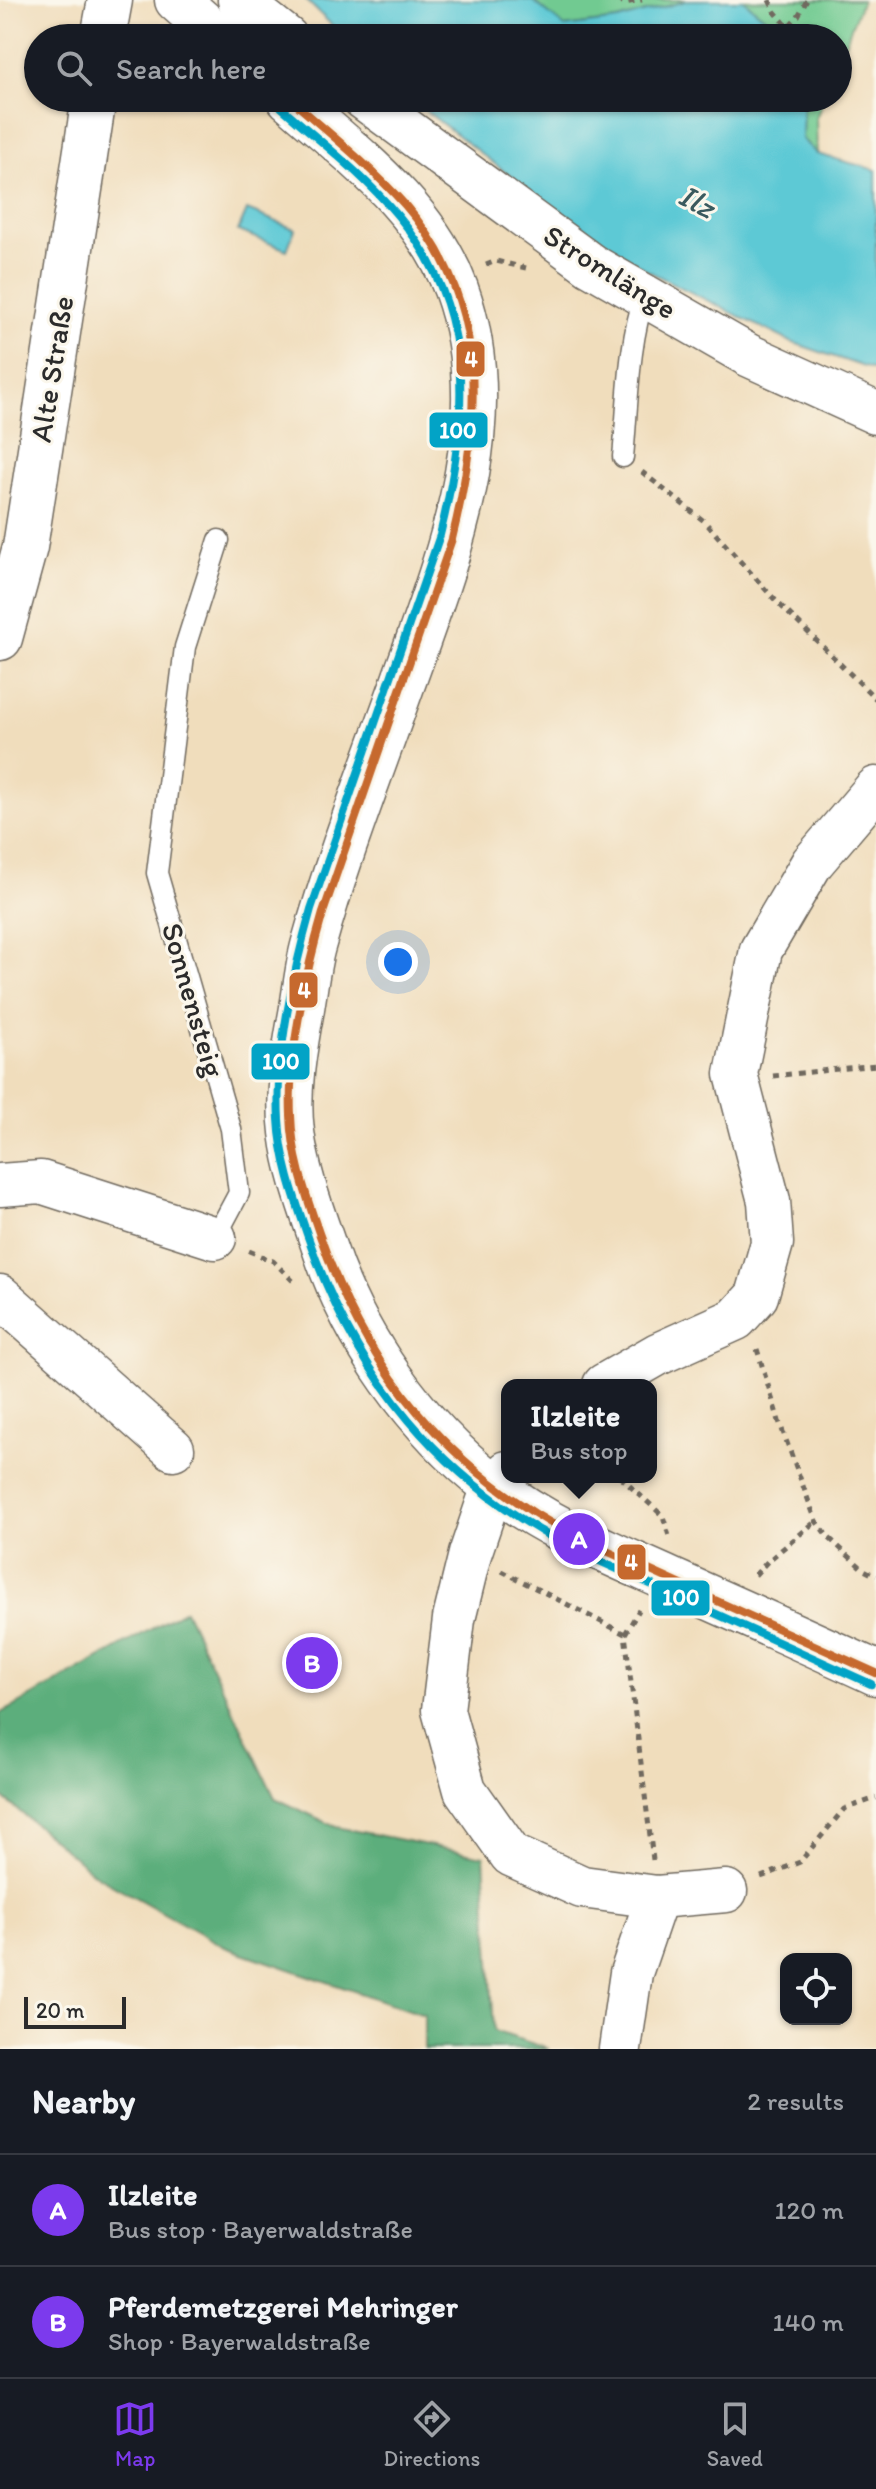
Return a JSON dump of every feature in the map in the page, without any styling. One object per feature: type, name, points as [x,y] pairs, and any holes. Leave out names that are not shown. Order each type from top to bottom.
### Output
[{"type":"main road","points":[[106,24],[110,0]]},
{"type":"main road","points":[[177,0],[204,24]]},
{"type":"main road","name":"Alte Straße","points":[[0,638],[25,547],[92,112]]},
{"type":"main road","points":[[305,112],[395,192],[432,241],[452,279],[471,339],[476,392],[461,507],[427,616],[312,951],[293,1057],[291,1128],[299,1173],[329,1264],[351,1314],[402,1393],[438,1436],[500,1479]]},
{"type":"main road","points":[[505,1483],[579,1539],[876,1673]]},
{"type":"street","points":[[239,0],[269,24]]},
{"type":"street","name":"Stromlänge","points":[[382,112],[591,265],[748,355],[876,413]]},
{"type":"street","points":[[614,1379],[658,1354],[736,1319],[757,1296],[772,1243],[769,1201],[736,1074],[761,950],[812,863],[876,788]]},
{"type":"street","points":[[0,1185],[41,1182],[215,1238]]},
{"type":"street","points":[[0,1296],[173,1449]]},
{"type":"street","points":[[500,1479],[470,1554],[454,1619],[443,1710],[465,1790],[511,1855],[582,1887],[657,1897],[726,1891]]},
{"type":"street","points":[[620,2049],[631,1973],[657,1897]]},
{"type":"lane","points":[[623,457],[639,311],[645,296]]},
{"type":"lane","name":"Sonnensteig","points":[[215,1238],[239,1193],[231,1129],[157,873],[185,647],[219,540]]},
{"type":"path","points":[[617,0],[625,3],[642,0]]},
{"type":"path","points":[[769,0],[785,24]]},
{"type":"path","points":[[791,24],[807,0]]},
{"type":"path","points":[[452,279],[496,261],[526,268],[538,275]]},
{"type":"path","points":[[623,457],[704,521],[777,602],[876,699]]},
{"type":"path","points":[[736,1074],[777,1076],[876,1065]]},
{"type":"path","points":[[215,1238],[273,1261],[302,1289]]},
{"type":"path","points":[[744,1310],[779,1421],[816,1521],[828,1537],[864,1570],[876,1576]]},
{"type":"path","points":[[627,1483],[663,1516],[671,1543]]},
{"type":"path","points":[[754,1576],[816,1521]]},
{"type":"path","points":[[470,1554],[625,1634]]},
{"type":"path","points":[[639,1610],[625,1634],[657,1897]]},
{"type":"path","points":[[726,1891],[800,1862],[844,1809],[876,1798]]},
{"type":"green space","points":[[532,0],[689,0],[618,20],[560,24]]},
{"type":"green space","points":[[743,0],[862,0],[852,25],[773,24]]},
{"type":"green space","points":[[803,112],[818,112],[817,154],[802,139]]},
{"type":"green space","points":[[185,1610],[275,1798],[336,1827],[484,1856],[494,2031],[549,2049],[424,2049],[424,2015],[225,1947],[97,1876],[0,1795],[0,1714]]},
{"type":"water","points":[[306,0],[532,0],[561,24],[331,24]]},
{"type":"water","points":[[689,0],[743,0],[773,24],[588,24],[618,20]]},
{"type":"water","name":"Ilz","points":[[427,112],[803,112],[802,139],[817,154],[876,170],[876,371],[791,342],[646,270],[522,185]]},
{"type":"water","points":[[247,210],[295,229],[287,250],[238,231]]},
{"type":"transit line","name":"100","points":[[287,112],[371,187],[398,216],[424,252],[442,290],[454,329],[460,369],[456,451],[440,535],[311,909],[287,1013],[280,1068],[280,1134],[289,1179],[308,1237],[351,1335],[378,1379],[409,1420],[443,1457],[482,1491],[525,1522],[573,1549],[871,1684]]},
{"type":"transit line","name":"4","points":[[305,112],[392,191],[433,243],[453,282],[465,323],[472,364],[473,407],[469,451],[452,539],[323,913],[300,1013],[292,1066],[292,1130],[300,1175],[319,1233],[338,1283],[387,1372],[417,1412],[451,1448],[489,1481],[531,1511],[578,1538],[876,1673]]},
{"type":"place","name":"Ilzleite","points":[[579,1539]]},
{"type":"place","name":"Pferdemetzgerei Mehringer","points":[[312,1663]]}]
